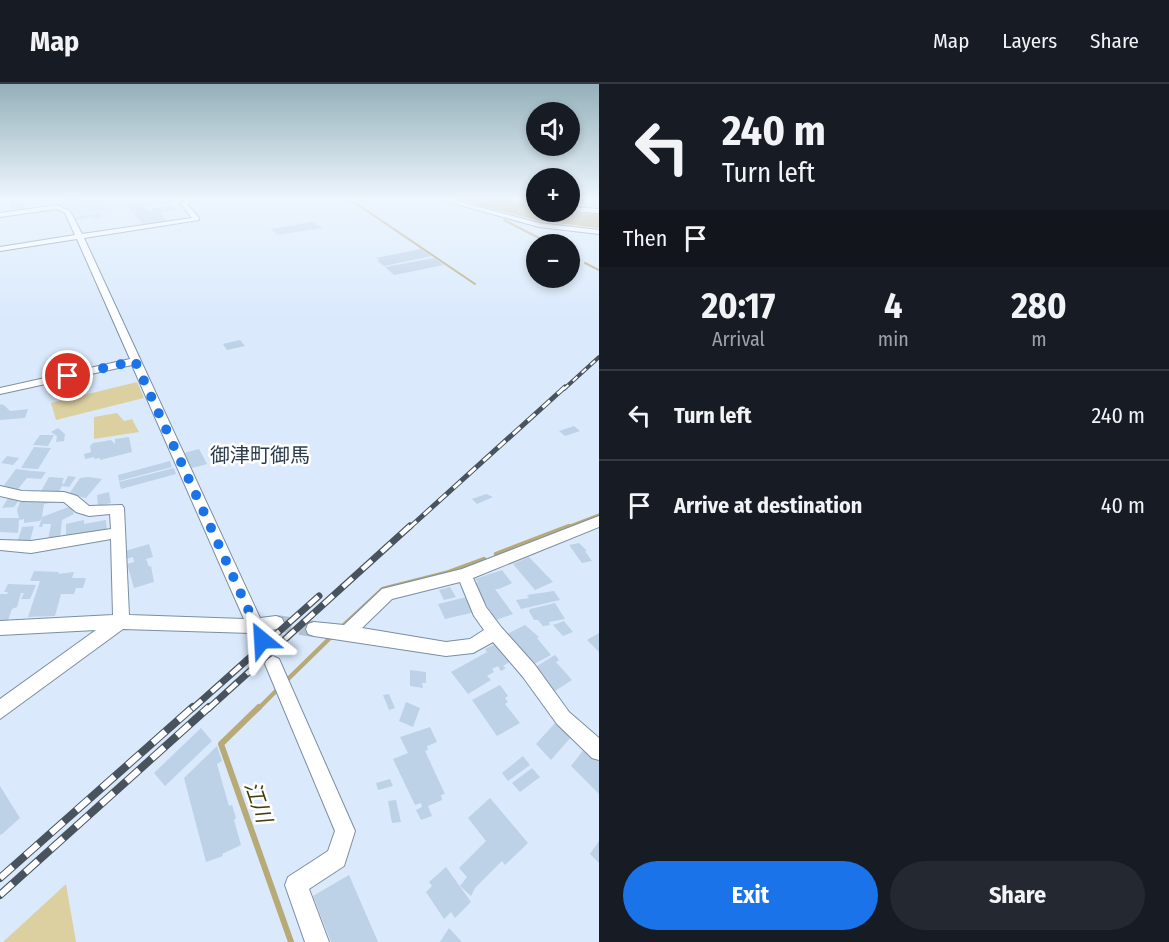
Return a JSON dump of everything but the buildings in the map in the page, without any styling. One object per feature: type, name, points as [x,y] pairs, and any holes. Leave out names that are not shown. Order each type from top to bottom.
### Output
[{"type":"street","points":[[0,249],[73,238]]},
{"type":"street","points":[[80,238],[258,633]]},
{"type":"street","points":[[0,391],[135,361]]},
{"type":"street","points":[[0,491],[22,496],[64,497],[72,500],[81,509],[89,511],[117,508],[121,621]]},
{"type":"street","points":[[348,633],[354,624],[387,594],[464,575],[599,521]]},
{"type":"street","points":[[0,545],[31,548],[118,533]]},
{"type":"street","points":[[464,575],[480,610],[495,632],[529,671],[563,718],[599,751]]},
{"type":"street","points":[[0,710],[121,621]]},
{"type":"street","points":[[0,628],[121,621],[258,633],[276,623]]},
{"type":"street","points":[[314,629],[446,649],[473,646],[495,632]]},
{"type":"street","points":[[273,664],[345,831],[336,858],[296,885],[317,942]]},
{"type":"shaded area","points":[[137,382],[144,398],[56,420],[51,403]]},
{"type":"shaded area","points":[[117,413],[124,421],[132,419],[139,432],[94,439],[94,417]]},
{"type":"shaded area","points":[[66,884],[76,942],[3,942]]},
{"type":"waterway","points":[[407,238],[475,284]]},
{"type":"waterway","points":[[585,263],[599,270]]},
{"type":"waterway","points":[[565,528],[599,515]]},
{"type":"waterway","points":[[496,554],[569,526]]},
{"type":"waterway","points":[[343,626],[383,589],[446,573],[484,559]]},
{"type":"waterway","points":[[287,680],[331,637]]},
{"type":"waterway","name":"江川","points":[[258,709],[276,691]]},
{"type":"waterway","name":"江川","points":[[259,707],[221,744],[291,942]]},
{"type":"tunnel","points":[[276,623],[314,629]]},
{"type":"tunnel","points":[[262,640],[273,664]]},
{"type":"railway","points":[[564,389],[599,357]]},
{"type":"railway","points":[[409,528],[565,387]]},
{"type":"railway","points":[[208,709],[410,526]]},
{"type":"railway","points":[[192,709],[319,596]]},
{"type":"railway","points":[[0,878],[193,707]]},
{"type":"railway","points":[[0,895],[209,707]]},
{"type":"district","name":"御津町御馬","points":[[260,455]]},
{"type":"route","points":[[68,376],[135,361],[262,640]]}]
